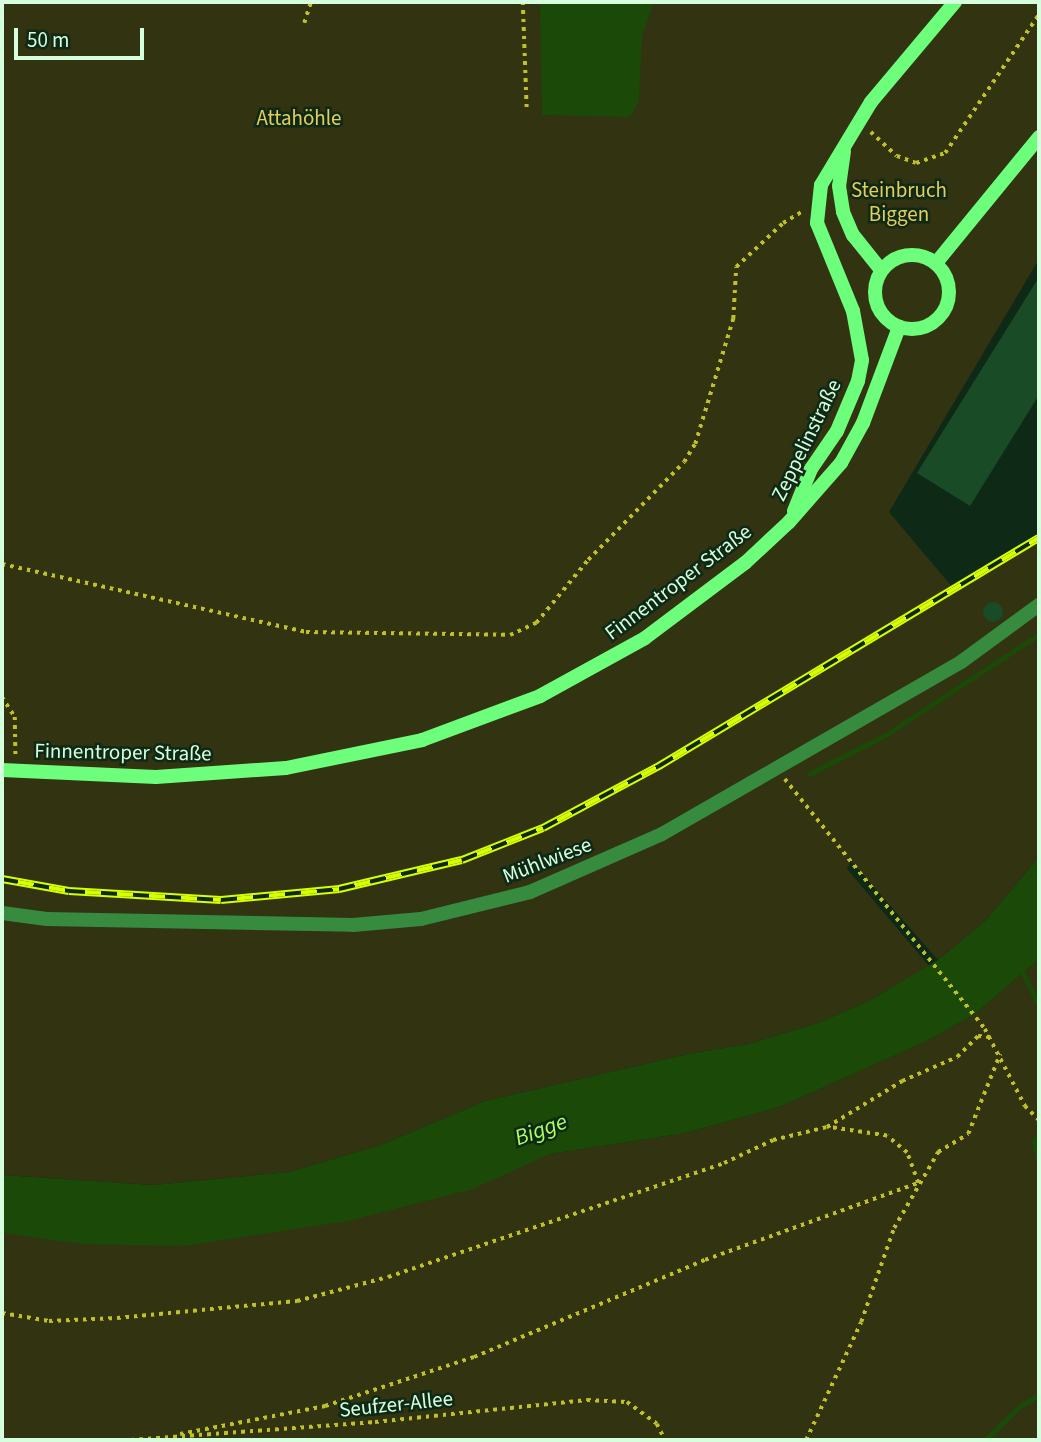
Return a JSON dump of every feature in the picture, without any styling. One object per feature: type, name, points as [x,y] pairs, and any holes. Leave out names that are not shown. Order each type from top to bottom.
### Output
[{"type":"main road","name":"Zeppelinstraße","points":[[789,522],[811,469],[841,422],[862,360],[858,329],[823,243],[816,207],[827,171],[859,121],[955,2]]},
{"type":"main road","points":[[936,263],[1039,137]]},
{"type":"main road","name":"Zeppelinstraße","points":[[848,140],[839,176],[844,212],[853,235],[881,270]]},
{"type":"main road","points":[[908,255],[936,263],[949,288],[946,306],[934,321],[921,328],[899,327],[882,314],[876,303],[874,290],[881,270],[908,255]]},
{"type":"main road","name":"Finnentroper Straße","points":[[8,770],[133,777],[223,774],[286,768],[422,740],[540,696],[596,668],[694,603],[789,522],[841,463],[863,423],[899,327]]},
{"type":"street","name":"Mühlwiese","points":[[2,913],[47,919],[326,925],[421,919],[530,892],[662,834],[777,770],[961,662],[1039,605]]},
{"type":"path","points":[[304,23],[311,2]]},
{"type":"path","points":[[523,2],[527,110]]},
{"type":"path","points":[[859,121],[897,156],[916,163],[945,153],[1039,14]]},
{"type":"path","points":[[2,564],[306,632],[510,635],[536,623],[588,560],[684,462],[695,444],[733,318],[736,267],[789,218],[816,207]]},
{"type":"path","points":[[2,697],[10,705],[19,737],[8,770]]},
{"type":"path","points":[[777,770],[915,937],[990,1037],[1033,1115],[1039,1120]]},
{"type":"path","points":[[2,1313],[76,1320],[297,1301],[388,1278],[724,1163],[773,1140],[827,1126],[902,1082],[957,1057],[978,1036],[990,1037]]},
{"type":"path","points":[[806,1440],[830,1395],[894,1228],[938,1152],[968,1134],[1000,1055]]},
{"type":"path","points":[[827,1126],[887,1136],[907,1153],[918,1183]]},
{"type":"path","points":[[180,1434],[325,1406],[474,1357],[705,1260],[918,1183]]},
{"type":"path","name":"Seufzer-Allee","points":[[131,1440],[180,1434],[189,1437],[362,1423],[587,1400],[627,1402],[657,1424],[665,1440]]},
{"type":"green space","points":[[2,2],[1039,2],[1039,259],[889,512],[953,588],[1039,537],[1039,857],[985,921],[938,960],[851,861],[847,869],[929,966],[869,1001],[818,1023],[748,1044],[688,1054],[485,1101],[381,1145],[289,1172],[153,1185],[2,1175]]},
{"type":"green space","points":[[1039,959],[1039,1440],[2,1440],[2,1233],[183,1246],[550,1154],[685,1133],[779,1107],[925,1042],[975,1014]]},
{"type":"water","points":[[540,2],[654,2],[642,36],[639,101],[630,117],[542,115]]},
{"type":"water","name":"Bigge","points":[[1039,857],[1039,959],[975,1014],[925,1042],[779,1107],[685,1133],[550,1154],[473,1189],[348,1221],[183,1246],[81,1244],[2,1233],[2,1175],[153,1185],[289,1172],[381,1145],[485,1101],[688,1054],[748,1044],[818,1023],[869,1001],[938,960],[985,921]]},
{"type":"building","points":[[1039,277],[1039,395],[970,506],[917,473]]},
{"type":"building","points":[[993,602],[1000,605],[1003,612],[1000,619],[993,622],[986,619],[983,612],[986,605]]},
{"type":"waterway","points":[[809,774],[887,734],[1039,634]]},
{"type":"waterway","points":[[1021,969],[1039,1006]]},
{"type":"waterway","points":[[1039,1134],[1034,1141],[1039,1162]]},
{"type":"waterway","points":[[985,1440],[1020,1406],[1039,1395]]},
{"type":"railway","points":[[2,879],[69,891],[221,900],[339,889],[462,860],[543,828],[659,766],[1039,538]]},
{"type":"park label","name":"Attahöhle","points":[[299,118]]},
{"type":"park label","name":"Steinbruch Biggen","points":[[899,202]]}]
